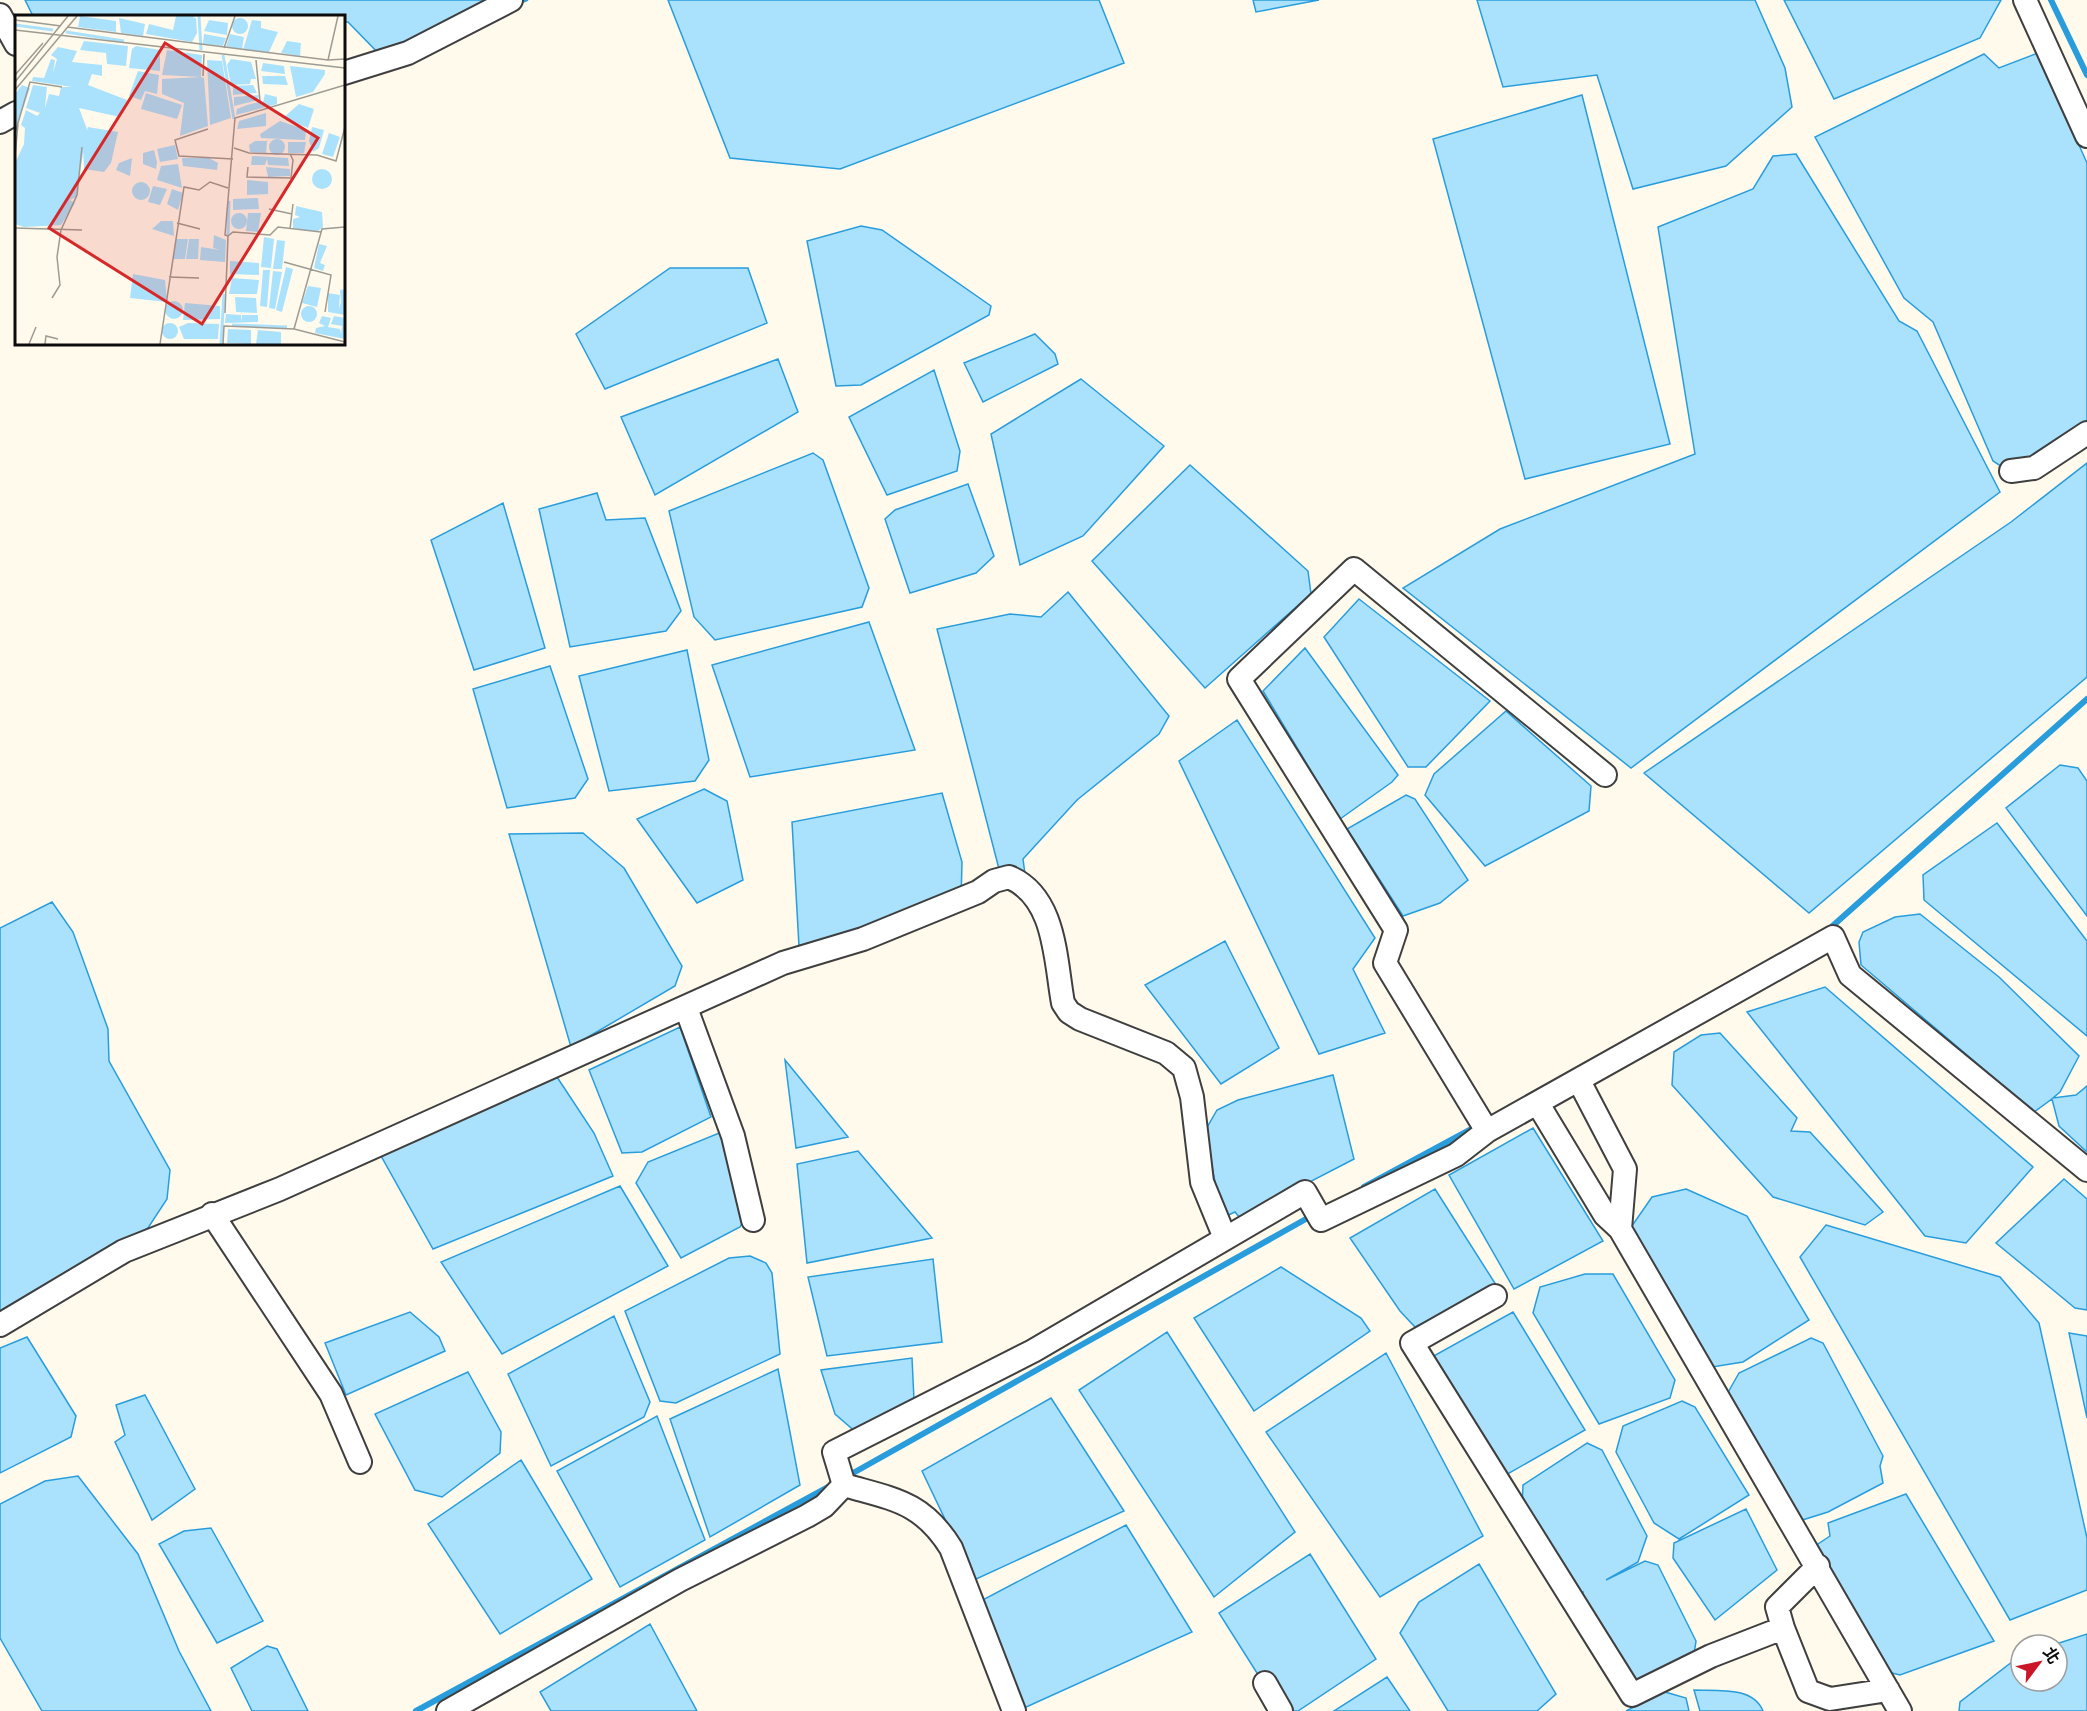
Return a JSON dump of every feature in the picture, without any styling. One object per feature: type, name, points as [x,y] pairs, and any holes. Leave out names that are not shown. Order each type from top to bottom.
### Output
[{"type":"lane","points":[[345,73],[408,53],[511,0]]},
{"type":"lane","points":[[2025,0],[2087,136]]},
{"type":"lane","points":[[0,15],[15,42]]},
{"type":"lane","points":[[0,122],[15,114]]},
{"type":"lane","points":[[2011,471],[2034,468],[2087,433]]},
{"type":"lane","points":[[1487,1131],[1385,963],[1396,930],[1239,679],[1354,570],[1605,775]]},
{"type":"lane","points":[[0,1325],[124,1251],[212,1214],[280,1189],[783,963],[863,939],[978,892],[994,881],[1009,877],[1033,892],[1045,912],[1063,1003],[1069,1012],[1080,1019],[1167,1053],[1184,1068],[1192,1097],[1202,1182],[1225,1238]]},
{"type":"lane","points":[[448,1711],[680,1580],[824,1506],[841,1474],[834,1452],[1033,1351],[1305,1192],[1317,1213],[1456,1155],[1487,1131],[1833,937],[1850,975],[2087,1170]]},
{"type":"lane","points":[[686,1008],[733,1136],[753,1220]]},
{"type":"lane","points":[[1579,1081],[1624,1169],[1620,1229]]},
{"type":"lane","points":[[1538,1104],[1605,1215],[1620,1229],[1818,1566],[1900,1711]]},
{"type":"lane","points":[[212,1214],[331,1394],[360,1462]]},
{"type":"lane","points":[[1495,1296],[1413,1343],[1632,1695],[1711,1656],[1783,1628]]},
{"type":"lane","points":[[841,1474],[902,1501],[937,1525],[951,1548],[1014,1711]]},
{"type":"lane","points":[[1818,1566],[1777,1607],[1808,1691],[1830,1699],[1888,1690]]},
{"type":"lane","points":[[1265,1683],[1281,1711]]},
{"type":"water","points":[[25,0],[528,0],[387,62],[348,22],[345,22],[345,15],[32,15]]},
{"type":"water","points":[[668,0],[1099,0],[1124,63],[840,169],[730,158]]},
{"type":"water","points":[[1253,0],[1319,0],[1256,12]]},
{"type":"water","points":[[1477,0],[1755,0],[1785,68],[1792,107],[1726,166],[1633,189],[1597,75],[1503,87]]},
{"type":"water","points":[[1784,0],[2001,0],[1980,38],[1834,99]]},
{"type":"water","points":[[2038,53],[2087,163],[2087,422],[2016,476],[1993,461],[1933,322],[1904,298],[1815,137],[1984,54],[1999,68]]},
{"type":"water","points":[[1582,95],[1670,444],[1525,479],[1433,139]]},
{"type":"water","points":[[1796,154],[1899,321],[1917,331],[2000,492],[1631,768],[1403,588],[1500,529],[1695,454],[1658,227],[1753,189],[1773,156]]},
{"type":"water","points":[[861,226],[882,230],[991,306],[989,315],[861,385],[836,386],[807,241]]},
{"type":"water","points":[[670,268],[748,268],[767,323],[605,389],[576,334]]},
{"type":"water","points":[[1035,334],[1055,354],[1058,364],[983,402],[964,363]]},
{"type":"water","points":[[778,359],[798,412],[655,495],[621,417]]},
{"type":"water","points":[[934,370],[960,451],[957,471],[887,495],[849,417]]},
{"type":"water","points":[[1081,379],[1164,446],[1083,536],[1020,565],[991,434]]},
{"type":"water","points":[[813,453],[823,460],[869,588],[862,607],[715,640],[694,617],[669,511]]},
{"type":"water","points":[[2087,463],[2087,677],[1809,913],[1644,773],[2011,522]]},
{"type":"water","points":[[1190,465],[1308,571],[1311,594],[1205,688],[1092,561]]},
{"type":"water","points":[[968,484],[994,556],[976,573],[910,593],[885,519],[895,510]]},
{"type":"water","points":[[597,493],[606,520],[645,518],[681,611],[666,631],[570,647],[539,509]]},
{"type":"water","points":[[503,503],[545,648],[474,670],[431,540]]},
{"type":"water","points":[[1068,592],[1169,716],[1159,734],[1077,800],[1023,859],[1025,874],[999,869],[937,629],[1010,614],[1041,617]]},
{"type":"water","points":[[1359,599],[1490,701],[1426,767],[1408,767],[1324,637]]},
{"type":"water","points":[[869,622],[915,750],[750,777],[712,665]]},
{"type":"water","points":[[1305,648],[1398,775],[1392,782],[1340,819],[1263,691]]},
{"type":"water","points":[[687,650],[709,760],[695,781],[609,791],[579,676]]},
{"type":"water","points":[[550,666],[588,779],[575,798],[507,808],[473,689]]},
{"type":"water","points":[[1506,711],[1591,786],[1589,811],[1485,866],[1425,795],[1434,774]]},
{"type":"water","points":[[1237,720],[1375,938],[1353,969],[1385,1033],[1319,1054],[1179,761]]},
{"type":"water","points":[[2060,765],[2078,768],[2087,781],[2087,916],[2006,808]]},
{"type":"water","points":[[704,789],[727,801],[743,880],[697,903],[637,819]]},
{"type":"water","points":[[942,793],[962,862],[961,900],[799,946],[792,822]]},
{"type":"water","points":[[1406,795],[1415,799],[1468,880],[1440,903],[1403,916],[1347,829]]},
{"type":"water","points":[[1997,823],[2087,941],[2087,1036],[1924,900],[1923,875]]},
{"type":"water","points":[[583,833],[624,868],[682,966],[675,986],[571,1047],[509,834]]},
{"type":"water","points":[[52,902],[73,932],[108,1029],[109,1061],[170,1170],[167,1199],[148,1228],[0,1322],[0,928]]},
{"type":"water","points":[[1920,914],[1999,977],[2079,1056],[2060,1092],[2053,1098],[2076,1095],[2087,1086],[2087,1152],[2059,1126],[2052,1099],[2034,1112],[1861,965],[1859,942],[1863,932],[1895,917]]},
{"type":"water","points":[[1225,941],[1279,1048],[1221,1084],[1145,985]]},
{"type":"water","points":[[1825,987],[2033,1167],[1966,1243],[1925,1236],[1747,1012]]},
{"type":"water","points":[[680,1027],[711,1117],[642,1152],[622,1153],[589,1070]]},
{"type":"water","points":[[1720,1033],[1797,1118],[1791,1131],[1810,1132],[1883,1212],[1865,1225],[1773,1197],[1672,1085],[1674,1052],[1701,1035]]},
{"type":"water","points":[[785,1060],[848,1137],[796,1148]]},
{"type":"water","points":[[1333,1075],[1354,1159],[1240,1218],[1235,1212],[1222,1218],[1205,1131],[1217,1110],[1238,1100]]},
{"type":"water","points":[[557,1077],[594,1133],[613,1176],[433,1249],[380,1154]]},
{"type":"water","points":[[1533,1128],[1603,1241],[1514,1289],[1449,1175]]},
{"type":"water","points":[[729,1129],[752,1204],[740,1227],[681,1258],[636,1183],[648,1162]]},
{"type":"water","points":[[858,1151],[932,1238],[807,1263],[797,1164]]},
{"type":"water","points":[[2064,1179],[2087,1199],[2087,1310],[2075,1308],[1996,1243]]},
{"type":"water","points":[[620,1186],[668,1266],[502,1354],[441,1262]]},
{"type":"water","points":[[1435,1189],[1498,1288],[1415,1327],[1400,1311],[1350,1238]]},
{"type":"water","points":[[1686,1189],[1747,1216],[1809,1320],[1743,1362],[1706,1368],[1627,1233],[1652,1197]]},
{"type":"water","points":[[1826,1225],[2000,1277],[2039,1323],[2087,1538],[2087,1590],[2010,1620],[1800,1257]]},
{"type":"water","points":[[750,1256],[766,1263],[772,1273],[780,1354],[676,1403],[660,1401],[625,1311],[729,1258]]},
{"type":"water","points":[[933,1259],[942,1342],[827,1356],[808,1277]]},
{"type":"water","points":[[1281,1267],[1361,1318],[1370,1331],[1254,1411],[1194,1318]]},
{"type":"water","points":[[1585,1274],[1613,1274],[1675,1380],[1670,1398],[1599,1424],[1533,1313],[1540,1287]]},
{"type":"water","points":[[410,1312],[439,1337],[445,1351],[346,1395],[325,1343]]},
{"type":"water","points":[[1513,1312],[1585,1430],[1504,1476],[1430,1358]]},
{"type":"water","points":[[614,1316],[650,1402],[644,1417],[551,1466],[508,1374]]},
{"type":"water","points":[[1167,1332],[1295,1532],[1214,1597],[1079,1390]]},
{"type":"water","points":[[2069,1333],[2087,1336],[2087,1418]]},
{"type":"water","points":[[27,1337],[76,1416],[71,1437],[0,1473],[0,1348]]},
{"type":"water","points":[[1811,1338],[1823,1343],[1883,1456],[1880,1466],[1883,1483],[1828,1512],[1799,1521],[1726,1396],[1739,1373]]},
{"type":"water","points":[[1386,1353],[1483,1536],[1380,1597],[1266,1432]]},
{"type":"water","points":[[912,1358],[914,1400],[857,1433],[835,1414],[821,1370]]},
{"type":"water","points":[[778,1369],[800,1485],[710,1537],[670,1419]]},
{"type":"water","points":[[468,1372],[501,1432],[500,1453],[442,1497],[415,1490],[375,1414]]},
{"type":"water","points":[[145,1395],[195,1489],[152,1520],[115,1442],[125,1435],[116,1405]]},
{"type":"water","points":[[1051,1398],[1124,1511],[974,1580],[922,1471]]},
{"type":"water","points":[[1682,1401],[1695,1407],[1749,1495],[1679,1539],[1654,1523],[1616,1452],[1623,1426]]},
{"type":"water","points":[[657,1416],[705,1540],[620,1587],[557,1471]]},
{"type":"water","points":[[1587,1443],[1602,1450],[1647,1536],[1638,1562],[1606,1580],[1645,1561],[1658,1565],[1696,1641],[1694,1654],[1639,1683],[1617,1668],[1582,1606],[1583,1592],[1579,1593],[1522,1508],[1523,1485]]},
{"type":"water","points":[[521,1460],[592,1579],[500,1634],[428,1524]]},
{"type":"water","points":[[78,1476],[138,1554],[179,1651],[211,1711],[42,1711],[0,1638],[0,1504],[45,1481]]},
{"type":"water","points":[[1906,1494],[1994,1641],[1900,1675],[1884,1671],[1815,1546],[1830,1536],[1828,1523]]},
{"type":"water","points":[[1746,1509],[1777,1570],[1715,1620],[1673,1558],[1674,1543]]},
{"type":"water","points":[[1126,1525],[1192,1632],[1024,1708],[973,1605]]},
{"type":"water","points":[[211,1528],[263,1621],[217,1643],[159,1544],[184,1531]]},
{"type":"water","points":[[1310,1554],[1376,1659],[1298,1711],[1281,1711],[1219,1613]]},
{"type":"water","points":[[1479,1564],[1556,1694],[1537,1711],[1448,1711],[1400,1633],[1419,1602]]},
{"type":"water","points":[[650,1624],[697,1711],[551,1711],[540,1692]]},
{"type":"water","points":[[2087,1634],[2087,1711],[1959,1711],[1960,1702],[2009,1664],[2009,1693],[2069,1693],[2069,1640]]},
{"type":"water","points":[[267,1646],[277,1649],[308,1711],[252,1711],[231,1668]]},
{"type":"water","points":[[1387,1677],[1410,1711],[1334,1711]]},
{"type":"water","points":[[1694,1690],[1723,1690],[1743,1694],[1751,1697],[1763,1711],[1700,1711]]},
{"type":"water","points":[[1665,1692],[1686,1698],[1689,1711],[1626,1711]]},
{"type":"waterway","points":[[2051,0],[2087,75]]},
{"type":"waterway","points":[[1828,930],[2087,699]]},
{"type":"waterway","points":[[1364,1187],[1477,1126]]},
{"type":"waterway","points":[[846,1477],[1313,1215]]},
{"type":"waterway","points":[[416,1711],[832,1485]]}]
